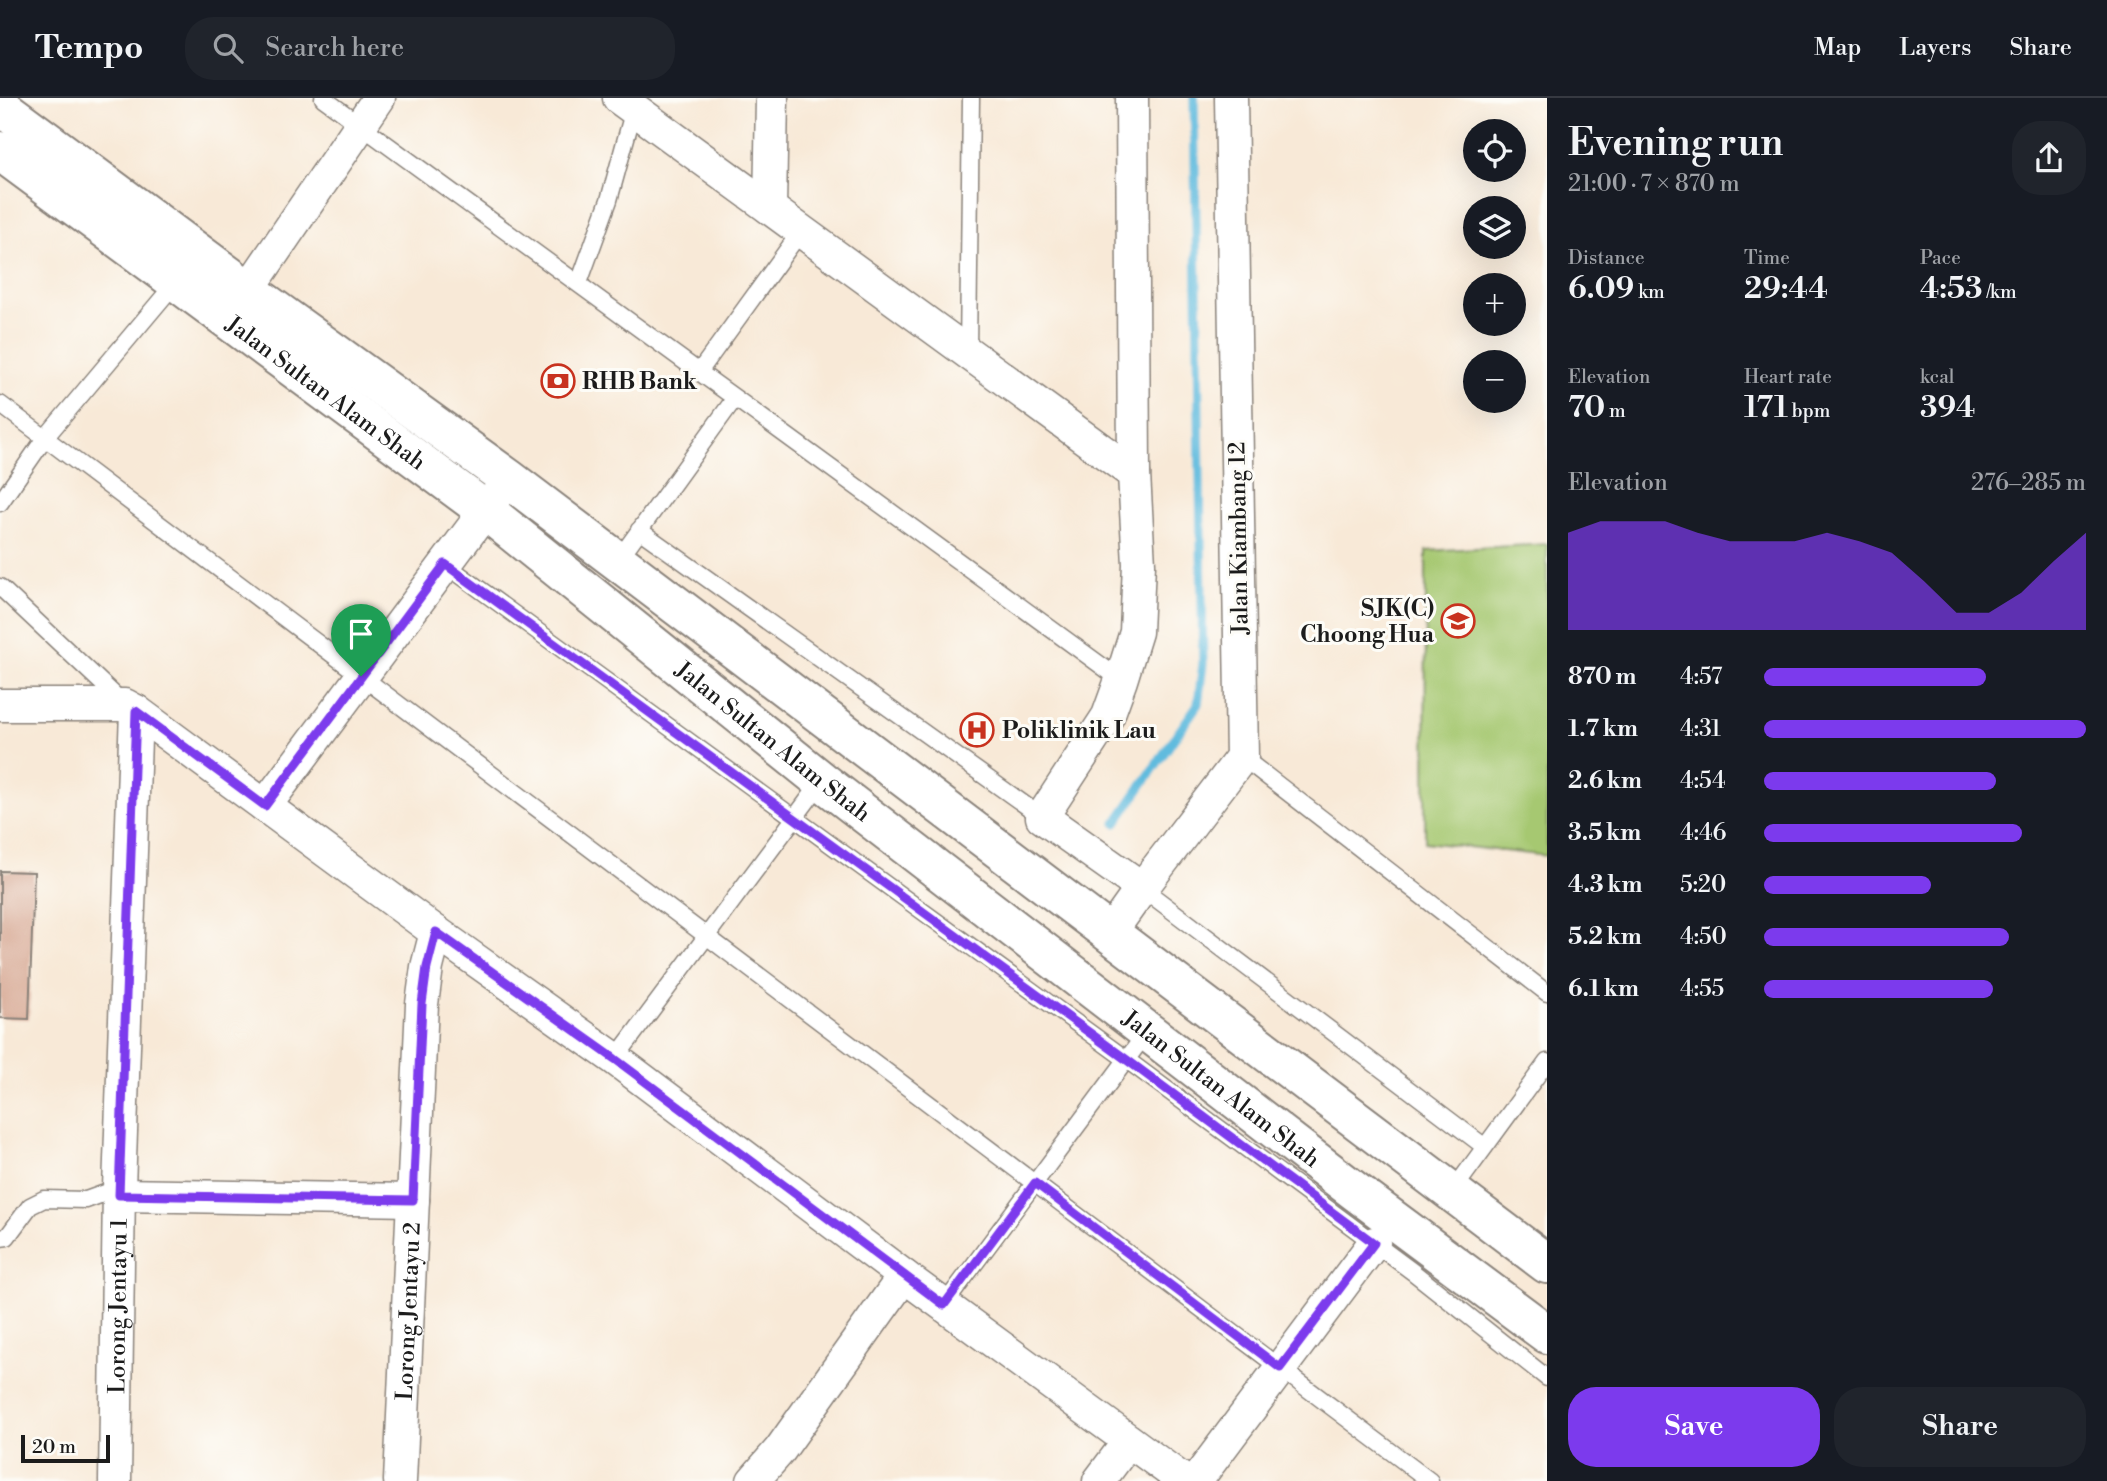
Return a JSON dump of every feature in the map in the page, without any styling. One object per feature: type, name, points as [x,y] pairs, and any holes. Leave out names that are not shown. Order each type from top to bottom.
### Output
[{"type":"highway","name":"Jalan Sultan Alam Shah","points":[[0,106],[509,479],[629,545],[1110,933],[1547,1264]]},
{"type":"highway","name":"Jalan Sultan Alam Shah","points":[[0,150],[485,510],[822,781],[1137,1046],[1356,1192],[1547,1334]]},
{"type":"street","points":[[248,290],[379,98]]},
{"type":"street","points":[[770,208],[772,98]]},
{"type":"street","points":[[1132,98],[1134,474],[1139,564],[1136,632],[1108,716],[1042,817],[1142,888]]},
{"type":"street","name":"Jalan Kiambang 12","points":[[1231,98],[1242,757]]},
{"type":"street","points":[[626,104],[1134,474]]},
{"type":"street","points":[[265,806],[509,479]]},
{"type":"street","points":[[0,705],[131,708],[436,932],[615,1059],[904,1276],[1184,1481]]},
{"type":"street","name":"Lorong Jentayu 1","points":[[115,1481],[131,708]]},
{"type":"street","points":[[1110,933],[1242,757]]},
{"type":"street","name":"Lorong Jentayu 2","points":[[400,1481],[422,1004],[427,967],[436,932]]},
{"type":"street","points":[[119,1192],[413,1200]]},
{"type":"street","points":[[1196,1481],[1374,1243]]},
{"type":"street","points":[[753,1481],[780,1450],[904,1276]]},
{"type":"street","points":[[1099,1481],[1129,1441]]},
{"type":"lane","points":[[323,98],[1121,680]]},
{"type":"lane","points":[[968,352],[971,98]]},
{"type":"lane","points":[[579,284],[608,200],[626,104]]},
{"type":"lane","points":[[699,372],[801,231]]},
{"type":"lane","points":[[0,503],[45,438],[176,282]]},
{"type":"lane","points":[[735,398],[629,545],[1042,817]]},
{"type":"lane","points":[[0,404],[1430,1481]]},
{"type":"lane","points":[[445,564],[794,818],[1137,1046],[1374,1243],[1547,1378]]},
{"type":"lane","points":[[0,587],[131,708]]},
{"type":"lane","points":[[1242,757],[1547,993]]},
{"type":"lane","points":[[615,1059],[822,781]]},
{"type":"lane","points":[[1142,888],[1485,1147]]},
{"type":"lane","points":[[944,1305],[1137,1046]]},
{"type":"lane","points":[[1452,1192],[1547,1062]]},
{"type":"lane","points":[[0,1238],[7,1237],[30,1206],[44,1199],[86,1199],[119,1192]]},
{"type":"green space","points":[[1547,544],[1547,856],[1425,842],[1426,551]]},
{"type":"building","points":[[0,871],[34,872],[29,1019],[0,1018]]},
{"type":"waterway","points":[[1116,823],[1198,704],[1203,664],[1194,98]]},
{"type":"place","name":"RHB Bank","points":[[558,381]]},
{"type":"place","name":"SJK(C) Choong Hua","points":[[1458,621]]},
{"type":"place","name":"Poliklinik Lau","points":[[977,730]]},
{"type":"route","points":[[445,564],[1374,1243],[1280,1368],[1035,1183],[944,1305],[615,1059],[436,932],[427,967],[422,1004],[413,1200],[119,1195],[136,711],[265,806],[361,676],[445,564]]}]
